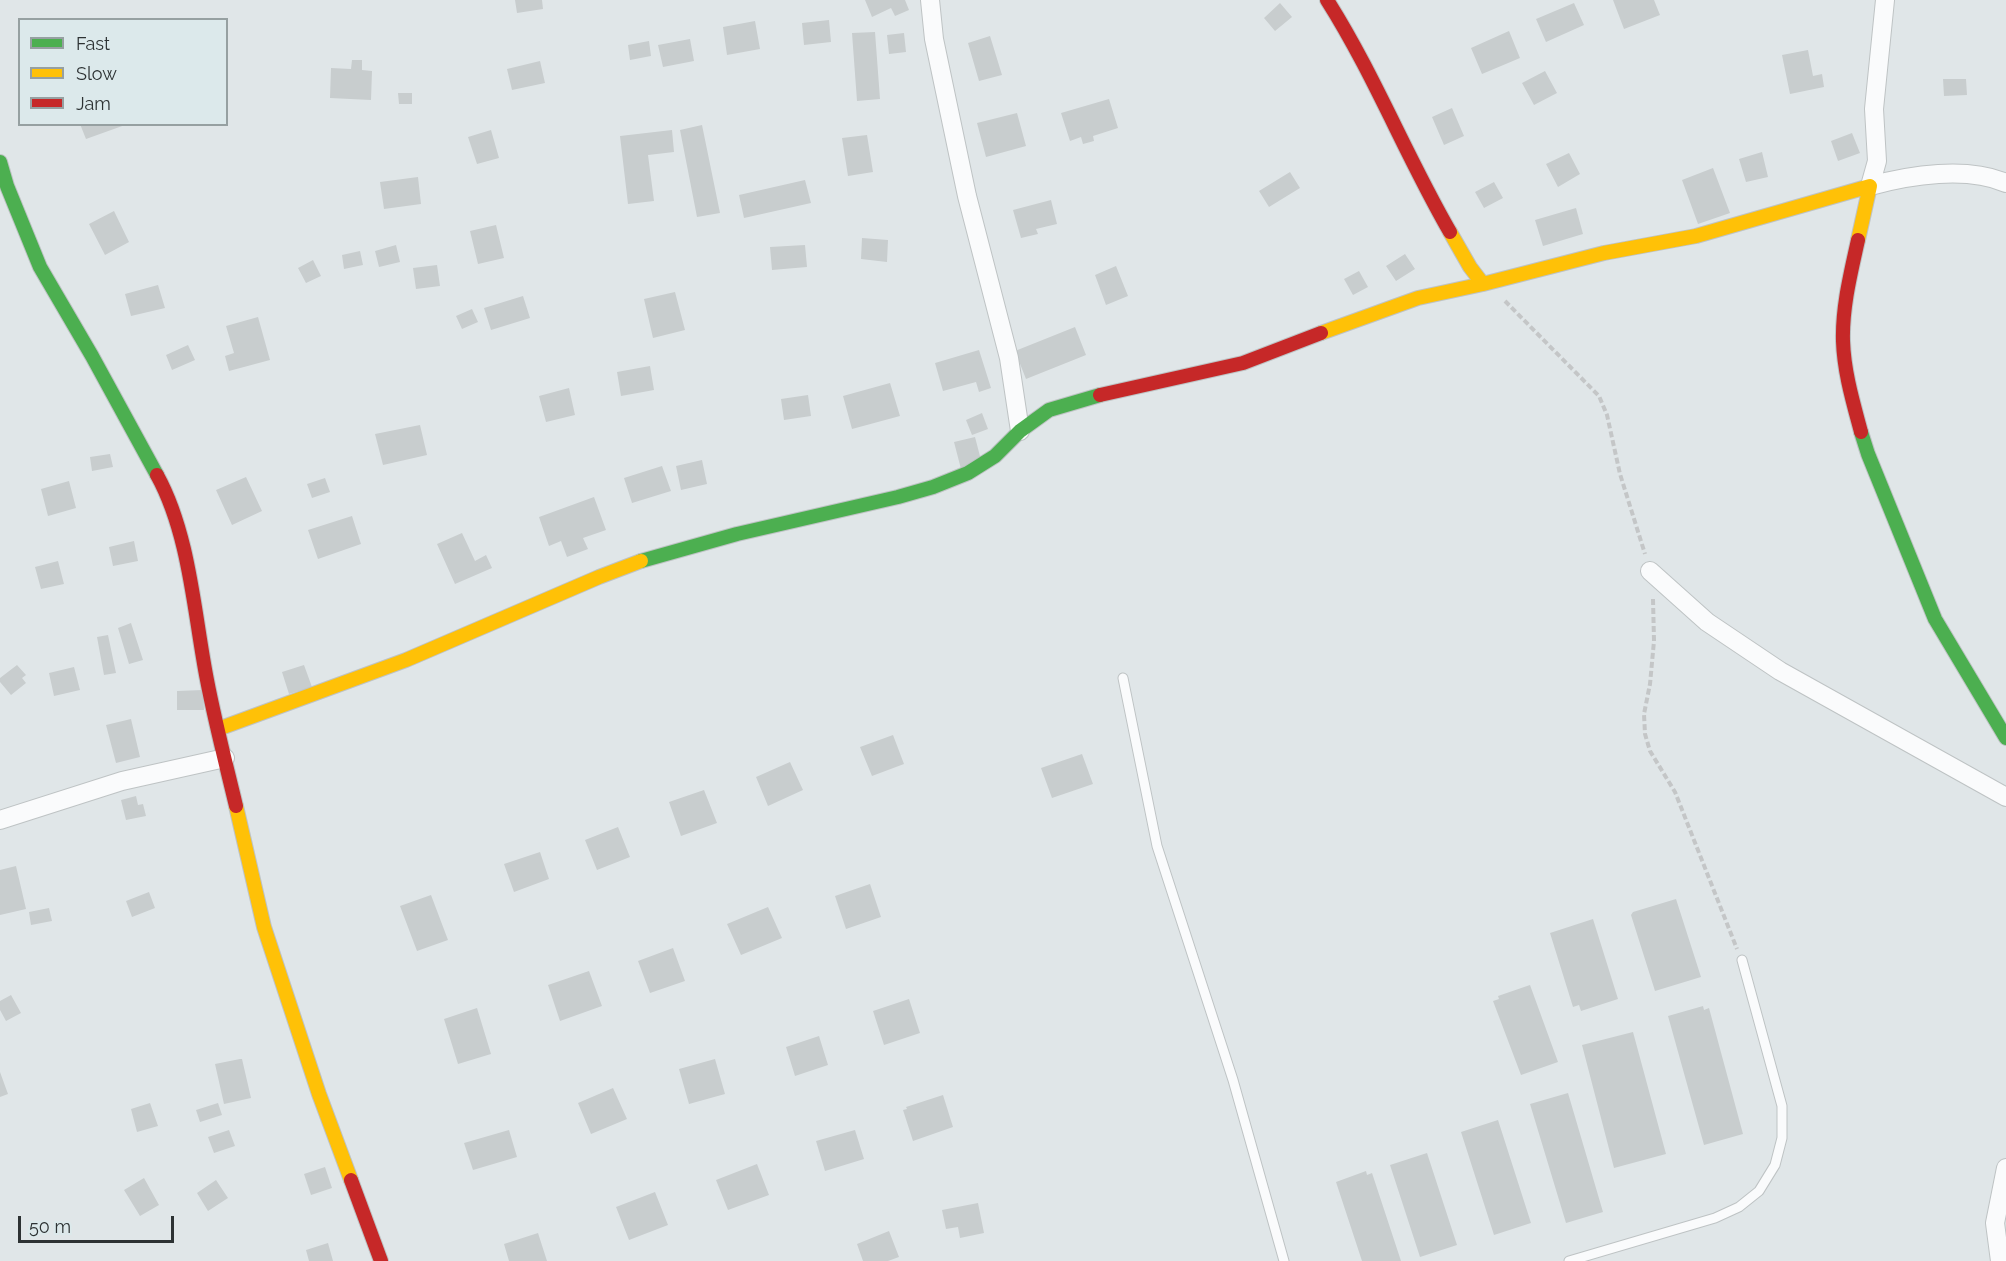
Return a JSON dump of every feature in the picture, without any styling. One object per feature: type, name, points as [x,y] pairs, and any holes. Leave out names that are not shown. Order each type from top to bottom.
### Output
[{"type":"street","points":[[930,0],[934,39],[967,196],[1009,358],[1020,431]]},
{"type":"street","points":[[1327,0],[1344,27],[1424,188],[1470,267],[1483,284]]},
{"type":"street","points":[[1885,0],[1874,109],[1878,161],[1870,186],[1848,285],[1843,340],[1850,394],[1868,454],[1935,620],[2006,738]]},
{"type":"street","points":[[0,162],[7,186],[40,267],[166,491],[186,558],[207,680],[264,927],[319,1094],[381,1261]]},
{"type":"street","points":[[218,729],[406,660],[579,585],[653,557],[689,549],[747,531],[933,487],[968,473],[995,456],[1020,431],[1049,410],[1094,396],[1243,363],[1418,298],[1604,253],[1696,236],[1894,180],[1953,174],[1973,175],[2006,183]]},
{"type":"street","points":[[1650,571],[1707,622],[1780,670],[2006,797]]},
{"type":"street","points":[[0,820],[122,781],[225,758]]},
{"type":"street","points":[[2000,1261],[1995,1223],[2006,1168]]},
{"type":"lane","points":[[1123,678],[1157,846],[1233,1080],[1284,1261]]},
{"type":"lane","points":[[1569,1261],[1715,1218],[1739,1207],[1759,1191],[1775,1165],[1782,1138],[1782,1106],[1742,960]]},
{"type":"path","points":[[1483,284],[1510,305],[1599,396],[1607,415],[1620,474],[1650,571],[1654,641],[1650,684],[1644,714],[1645,734],[1650,751],[1675,792],[1742,960]]},
{"type":"building","points":[[515,0],[542,0],[543,9],[517,13]]},
{"type":"building","points":[[865,0],[905,0],[909,10],[895,16],[891,8],[872,17]]},
{"type":"building","points":[[1613,0],[1654,0],[1660,15],[1624,29]]},
{"type":"building","points":[[1280,3],[1292,17],[1275,31],[1264,18]]},
{"type":"building","points":[[1574,3],[1584,25],[1546,42],[1536,19]]},
{"type":"building","points":[[829,20],[831,42],[804,45],[802,23]]},
{"type":"building","points":[[755,21],[760,49],[727,55],[723,27]]},
{"type":"building","points":[[1509,31],[1520,58],[1482,74],[1471,48]]},
{"type":"building","points":[[875,32],[880,99],[857,101],[852,33]]},
{"type":"building","points":[[904,33],[906,52],[889,54],[887,35]]},
{"type":"building","points":[[990,36],[1002,75],[979,81],[968,43]]},
{"type":"building","points":[[690,39],[694,61],[663,67],[658,45]]},
{"type":"building","points":[[649,41],[651,56],[630,60],[628,45]]},
{"type":"building","points":[[1808,50],[1813,76],[1822,74],[1824,87],[1790,94],[1782,55]]},
{"type":"building","points":[[352,60],[362,60],[362,70],[372,71],[371,100],[330,98],[331,68],[351,69]]},
{"type":"building","points":[[540,61],[545,83],[512,90],[507,69]]},
{"type":"building","points":[[1545,71],[1557,93],[1534,105],[1522,83]]},
{"type":"building","points":[[1943,79],[1966,79],[1967,95],[1944,96]]},
{"type":"building","points":[[398,93],[412,93],[412,104],[399,104]]},
{"type":"building","points":[[1109,99],[1118,128],[1093,136],[1094,141],[1083,144],[1081,137],[1070,141],[1061,113]]},
{"type":"building","points":[[1452,108],[1464,136],[1444,145],[1432,117]]},
{"type":"building","points":[[1017,113],[1026,146],[986,157],[977,123]]},
{"type":"building","points":[[702,125],[720,213],[697,217],[680,130]]},
{"type":"building","points":[[81,126],[122,126],[86,139]]},
{"type":"building","points":[[491,130],[499,158],[477,164],[468,137]]},
{"type":"building","points":[[672,130],[674,152],[648,155],[654,201],[628,204],[620,136]]},
{"type":"building","points":[[1852,133],[1860,153],[1838,161],[1831,141]]},
{"type":"building","points":[[867,135],[873,172],[848,176],[842,138]]},
{"type":"building","points":[[1762,152],[1768,177],[1746,182],[1739,159]]},
{"type":"building","points":[[1569,153],[1580,174],[1558,187],[1546,164]]},
{"type":"building","points":[[1713,168],[1730,213],[1698,224],[1682,180]]},
{"type":"building","points":[[1290,172],[1300,188],[1269,207],[1259,191]]},
{"type":"building","points":[[418,177],[421,204],[384,209],[380,182]]},
{"type":"building","points":[[805,180],[811,203],[744,218],[739,195]]},
{"type":"building","points":[[1494,182],[1503,198],[1484,208],[1475,192]]},
{"type":"building","points":[[1051,200],[1057,224],[1036,229],[1038,234],[1021,238],[1013,210]]},
{"type":"building","points":[[1576,208],[1583,234],[1543,246],[1535,220]]},
{"type":"building","points":[[114,211],[129,242],[105,255],[89,224]]},
{"type":"building","points":[[496,225],[504,258],[478,264],[470,231]]},
{"type":"building","points":[[862,238],[888,240],[887,262],[861,259]]},
{"type":"building","points":[[396,245],[400,262],[379,267],[375,251]]},
{"type":"building","points":[[805,245],[807,267],[772,270],[770,247]]},
{"type":"building","points":[[360,251],[363,265],[344,269],[342,255]]},
{"type":"building","points":[[1405,254],[1415,269],[1396,281],[1386,266]]},
{"type":"building","points":[[313,260],[321,276],[306,283],[298,268]]},
{"type":"building","points":[[437,265],[440,286],[416,289],[413,268]]},
{"type":"building","points":[[1116,266],[1128,296],[1106,305],[1095,275]]},
{"type":"building","points":[[1359,271],[1368,287],[1353,295],[1344,279]]},
{"type":"building","points":[[158,285],[165,308],[131,316],[125,294]]},
{"type":"building","points":[[675,292],[685,330],[653,338],[644,299]]},
{"type":"building","points":[[523,296],[530,318],[491,330],[484,308]]},
{"type":"building","points":[[472,309],[478,322],[462,329],[456,316]]},
{"type":"building","points":[[258,317],[270,360],[229,371],[225,356],[234,353],[226,326]]},
{"type":"building","points":[[1075,327],[1086,355],[1026,379],[1015,351]]},
{"type":"building","points":[[188,345],[195,360],[172,370],[166,355]]},
{"type":"building","points":[[979,350],[991,388],[979,392],[976,382],[943,391],[935,363]]},
{"type":"building","points":[[650,366],[654,390],[621,396],[617,372]]},
{"type":"building","points":[[890,383],[900,416],[852,429],[843,396]]},
{"type":"building","points":[[569,388],[575,415],[546,422],[539,396]]},
{"type":"building","points":[[808,395],[811,416],[784,420],[781,399]]},
{"type":"building","points":[[982,413],[988,429],[972,435],[966,420]]},
{"type":"building","points":[[420,425],[427,455],[383,465],[375,434]]},
{"type":"building","points":[[975,437],[982,464],[961,469],[954,442]]},
{"type":"building","points":[[110,454],[113,467],[92,471],[90,457]]},
{"type":"building","points":[[702,460],[707,484],[681,490],[676,466]]},
{"type":"building","points":[[662,466],[671,491],[632,503],[624,478]]},
{"type":"building","points":[[246,477],[262,511],[232,525],[216,490]]},
{"type":"building","points":[[325,478],[330,492],[312,498],[307,484]]},
{"type":"building","points":[[69,481],[76,508],[48,516],[41,489]]},
{"type":"building","points":[[594,497],[606,530],[583,538],[588,549],[567,557],[561,541],[549,546],[539,517]]},
{"type":"building","points":[[352,516],[361,544],[318,559],[308,530]]},
{"type":"building","points":[[462,533],[475,561],[486,555],[492,568],[455,584],[437,544]]},
{"type":"building","points":[[134,541],[138,561],[113,566],[109,547]]},
{"type":"building","points":[[58,561],[64,584],[41,589],[35,567]]},
{"type":"building","points":[[131,623],[143,660],[129,664],[118,628]]},
{"type":"building","points":[[108,635],[116,673],[104,675],[97,637]]},
{"type":"building","points":[[17,665],[26,675],[22,678],[26,683],[11,695],[0,682],[0,678]]},
{"type":"building","points":[[304,665],[312,687],[289,694],[282,672]]},
{"type":"building","points":[[74,667],[80,690],[54,696],[49,673]]},
{"type":"building","points":[[203,690],[204,710],[177,710],[177,691]]},
{"type":"building","points":[[131,719],[140,757],[116,763],[106,725]]},
{"type":"building","points":[[893,735],[904,764],[872,776],[860,747]]},
{"type":"building","points":[[1082,754],[1093,784],[1052,798],[1041,768]]},
{"type":"building","points":[[790,762],[803,790],[768,806],[756,777]]},
{"type":"building","points":[[704,790],[717,823],[681,836],[669,802]]},
{"type":"building","points":[[136,796],[138,805],[143,804],[146,816],[126,820],[121,800]]},
{"type":"building","points":[[618,827],[630,857],[597,870],[585,840]]},
{"type":"building","points":[[540,852],[549,879],[514,892],[504,864]]},
{"type":"building","points":[[16,866],[26,909],[0,915],[0,870]]},
{"type":"building","points":[[870,884],[881,917],[846,929],[835,896]]},
{"type":"building","points":[[149,892],[155,908],[132,917],[126,901]]},
{"type":"building","points":[[431,895],[448,940],[417,951],[400,906]]},
{"type":"building","points":[[1676,899],[1701,977],[1655,991],[1631,915],[1633,912]]},
{"type":"building","points":[[768,907],[782,938],[741,955],[727,924]]},
{"type":"building","points":[[49,908],[52,921],[31,925],[29,912]]},
{"type":"building","points":[[1593,919],[1618,999],[1581,1011],[1579,1005],[1573,1007],[1550,933]]},
{"type":"building","points":[[673,948],[685,981],[650,993],[638,961]]},
{"type":"building","points":[[589,971],[602,1006],[560,1021],[548,985]]},
{"type":"building","points":[[1530,985],[1558,1062],[1521,1075],[1493,1001],[1499,999],[1498,996]]},
{"type":"building","points":[[11,995],[21,1013],[6,1021],[0,1010],[0,1001]]},
{"type":"building","points":[[909,999],[920,1033],[884,1045],[873,1011]]},
{"type":"building","points":[[1703,1006],[1704,1010],[1709,1008],[1743,1134],[1704,1145],[1668,1016]]},
{"type":"building","points":[[477,1008],[491,1054],[458,1064],[444,1019]]},
{"type":"building","points":[[1633,1032],[1666,1154],[1614,1168],[1582,1045]]},
{"type":"building","points":[[819,1036],[828,1065],[795,1076],[786,1047]]},
{"type":"building","points":[[242,1059],[251,1098],[224,1104],[215,1064]]},
{"type":"building","points":[[715,1059],[725,1094],[689,1104],[679,1069]]},
{"type":"building","points":[[0,1072],[8,1094],[0,1097]]},
{"type":"building","points":[[613,1088],[627,1119],[591,1134],[578,1103]]},
{"type":"building","points":[[1568,1093],[1603,1212],[1566,1223],[1530,1104]]},
{"type":"building","points":[[943,1095],[953,1127],[913,1141],[903,1110]]},
{"type":"building","points":[[150,1103],[158,1126],[137,1132],[131,1109]]},
{"type":"building","points":[[218,1103],[222,1115],[200,1122],[196,1110]]},
{"type":"building","points":[[1498,1120],[1531,1223],[1494,1235],[1461,1132]]},
{"type":"building","points":[[229,1130],[235,1146],[214,1153],[208,1137]]},
{"type":"building","points":[[509,1130],[517,1157],[473,1170],[464,1143]]},
{"type":"building","points":[[855,1130],[864,1159],[825,1171],[816,1141]]},
{"type":"building","points":[[1427,1153],[1457,1245],[1420,1257],[1390,1165]]},
{"type":"building","points":[[757,1164],[769,1195],[728,1210],[716,1180]]},
{"type":"building","points":[[325,1167],[332,1188],[311,1195],[304,1174]]},
{"type":"building","points":[[1366,1171],[1367,1175],[1372,1173],[1401,1261],[1362,1261],[1336,1182]]},
{"type":"building","points":[[144,1178],[159,1205],[140,1216],[124,1190]]},
{"type":"building","points":[[216,1180],[228,1198],[208,1211],[197,1193]]},
{"type":"building","points":[[655,1192],[668,1225],[629,1240],[616,1207]]},
{"type":"building","points":[[978,1203],[984,1233],[960,1238],[958,1227],[946,1229],[942,1210]]},
{"type":"building","points":[[889,1231],[899,1257],[888,1261],[863,1261],[857,1244]]},
{"type":"building","points":[[538,1233],[547,1261],[509,1261],[504,1244]]},
{"type":"building","points":[[328,1243],[333,1261],[309,1261],[306,1250]]},
{"type":"traffic: fast","points":[[0,162],[7,186],[40,267],[157,475]]},
{"type":"traffic: fast","points":[[641,561],[737,534],[933,487],[968,473],[995,456],[1020,431],[1049,410],[1100,395]]},
{"type":"traffic: fast","points":[[1861,432],[1935,619],[2006,738]]},
{"type":"traffic: slow","points":[[1450,232],[1470,267],[1483,284],[1604,253],[1696,236],[1870,186],[1858,240]]},
{"type":"traffic: slow","points":[[1321,333],[1418,298],[1483,284]]},
{"type":"traffic: slow","points":[[218,729],[406,660],[641,561]]},
{"type":"traffic: slow","points":[[236,806],[264,927],[319,1094],[351,1180]]},
{"type":"traffic: jam","points":[[1327,0],[1360,57],[1450,232]]},
{"type":"traffic: jam","points":[[1858,240],[1845,303],[1843,341],[1847,376],[1861,432]]},
{"type":"traffic: jam","points":[[1100,395],[1243,363],[1321,333]]},
{"type":"traffic: jam","points":[[157,475],[168,498],[184,549],[210,696],[236,806]]},
{"type":"traffic: jam","points":[[351,1180],[381,1261]]}]
